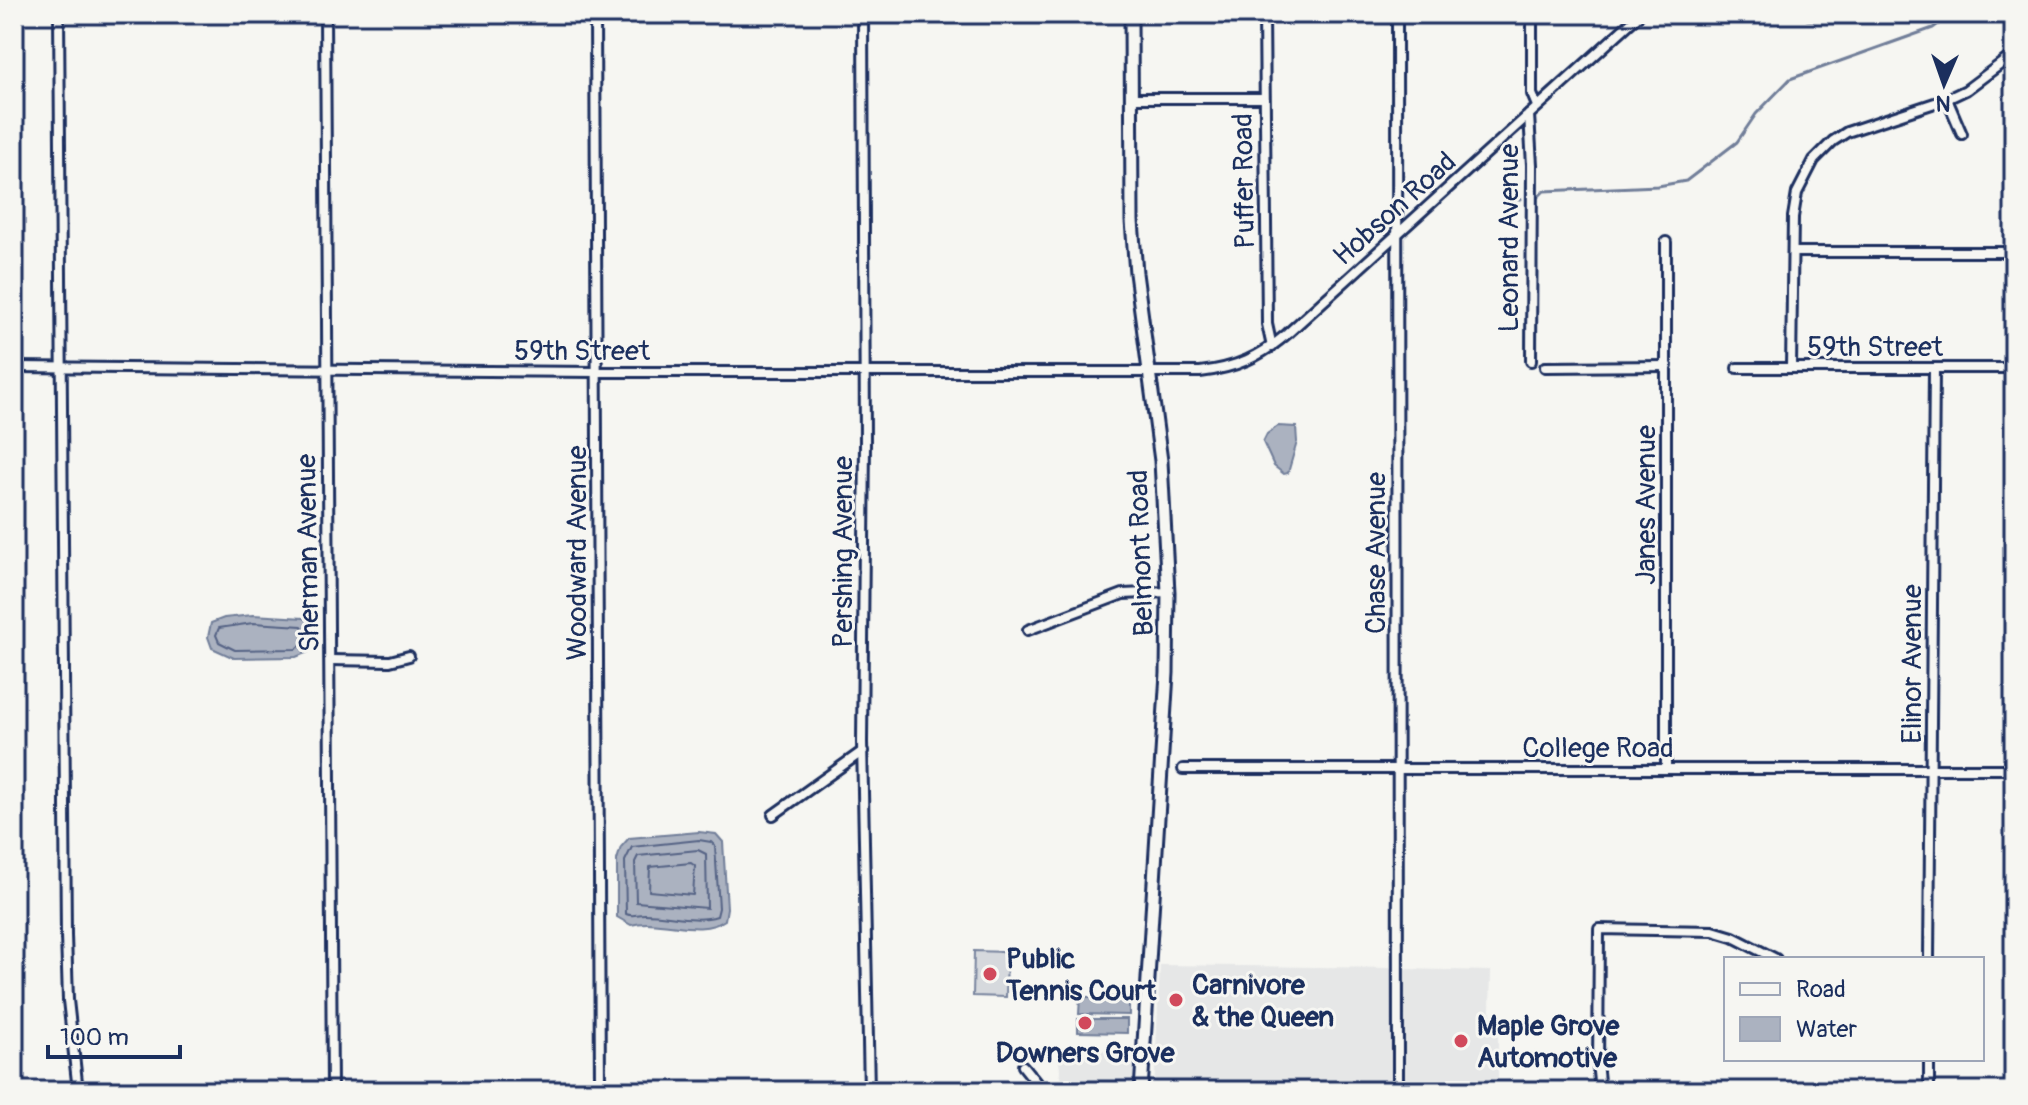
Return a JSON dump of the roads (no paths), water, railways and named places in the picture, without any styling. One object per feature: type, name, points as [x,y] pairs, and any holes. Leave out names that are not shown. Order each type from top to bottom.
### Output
[{"type":"main road","name":"Belmont Road","points":[[1131,14],[1134,247],[1165,500],[1168,592],[1167,673],[1141,1091]]},
{"type":"street","points":[[59,14],[66,970],[78,1091]]},
{"type":"street","name":"Sherman Avenue","points":[[325,14],[332,1091]]},
{"type":"street","name":"Woodward Avenue","points":[[595,14],[600,1091]]},
{"type":"street","name":"Pershing Avenue","points":[[863,14],[863,909],[869,1091]]},
{"type":"street","name":"Puffer Road","points":[[1264,14],[1267,324],[1272,347]]},
{"type":"street","name":"Chase Avenue","points":[[1397,14],[1398,1091]]},
{"type":"street","name":"Leonard Avenue","points":[[1532,14],[1532,94],[1537,106]]},
{"type":"street","name":"Hobson Road","points":[[1149,372],[1200,372],[1231,368],[1272,347],[1640,14]]},
{"type":"street","points":[[1791,368],[1793,217],[1797,193],[1809,167],[1833,141],[1858,127],[1947,99],[1966,90],[2014,54]]},
{"type":"street","points":[[1131,98],[1264,98]]},
{"type":"street","points":[[1947,99],[1962,134]]},
{"type":"street","name":"Leonard Avenue","points":[[1529,115],[1532,165],[1531,361]]},
{"type":"street","name":"Janes Avenue","points":[[1666,242],[1666,768]]},
{"type":"street","points":[[1793,252],[2014,252]]},
{"type":"street","points":[[1545,367],[1667,366]]},
{"type":"street","name":"59th Street","points":[[14,367],[598,372],[1149,372]]},
{"type":"street","name":"59th Street","points":[[1737,368],[2014,368]]},
{"type":"street","name":"Elinor Avenue","points":[[1929,957],[1934,369]]},
{"type":"street","points":[[1028,630],[1123,594],[1168,592]]},
{"type":"street","points":[[330,660],[390,661],[409,656]]},
{"type":"street","points":[[773,815],[863,751]]},
{"type":"street","name":"College Road","points":[[1183,769],[2014,769]]},
{"type":"street","points":[[1600,1091],[1599,929],[1713,931],[1733,937],[1772,957]]},
{"type":"street","points":[[1929,1061],[1929,1091]]},
{"type":"street","points":[[1023,1066],[1043,1091]]},
{"type":"water","points":[[1278,426],[1296,427],[1297,442],[1288,473],[1284,474],[1274,466],[1263,442],[1267,434]]},
{"type":"water","points":[[253,615],[304,618],[312,622],[308,652],[296,657],[234,658],[212,648],[208,637],[211,623],[224,618]]},
{"type":"water","points":[[699,832],[716,834],[723,842],[725,920],[715,925],[691,927],[654,923],[631,925],[617,917],[617,860],[621,847],[629,838]]},
{"type":"water","points":[[1080,997],[1129,997],[1129,1015],[1079,1014]]},
{"type":"water","points":[[1078,1019],[1127,1019],[1127,1033],[1078,1032]]},
{"type":"waterway","points":[[1539,196],[1544,191],[1658,186],[1686,181],[1737,142],[1756,114],[1790,79],[1933,28],[1952,14]]},
{"type":"waterway","points":[[1514,200],[1521,199]]},
{"type":"place","name":"Public Tennis Court","points":[[990,974]]},
{"type":"place","name":"Carnivore & the Queen","points":[[1176,1000]]},
{"type":"place","name":"Downers Grove","points":[[1085,1023]]},
{"type":"place","name":"Maple Grove Automotive","points":[[1461,1041]]}]
